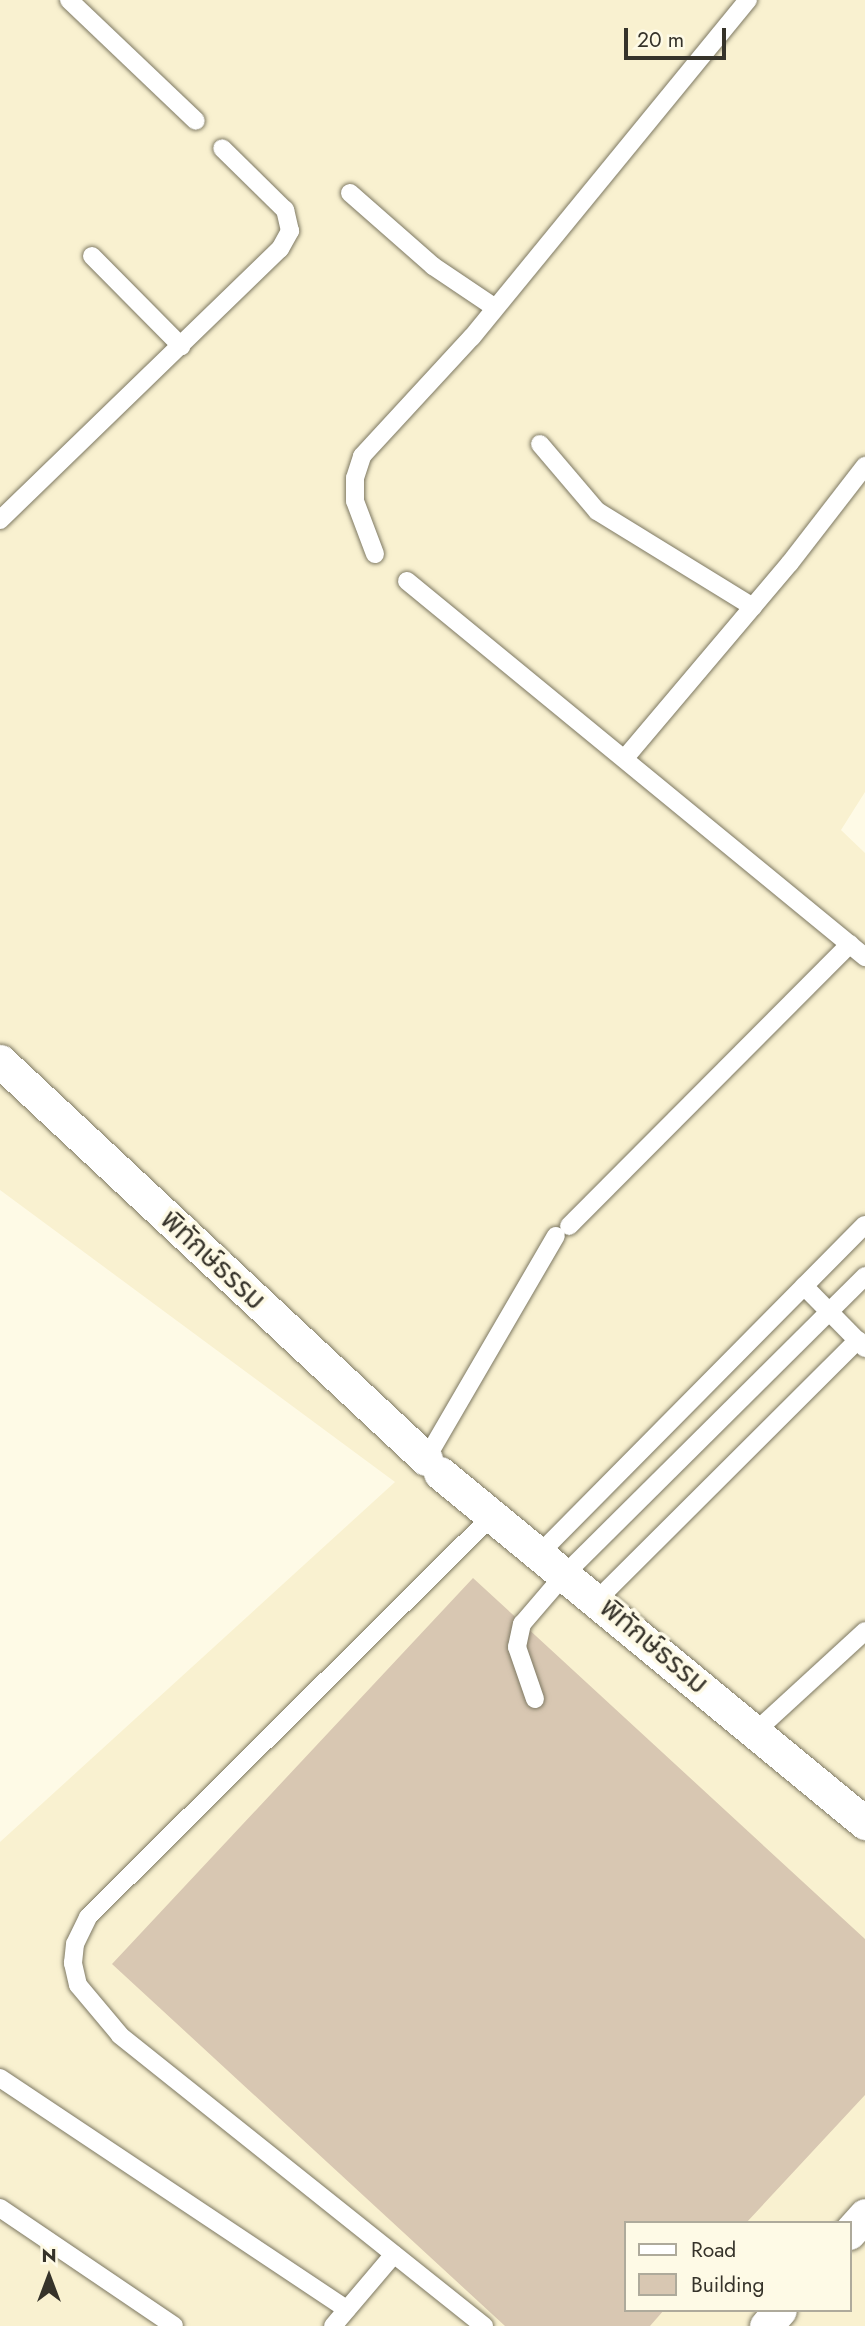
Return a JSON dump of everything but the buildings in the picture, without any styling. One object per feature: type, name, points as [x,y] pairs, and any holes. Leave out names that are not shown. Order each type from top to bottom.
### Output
[{"type":"street","name":"พิทักษ์ธรรม","points":[[0,1062],[433,1466],[491,1517],[598,1599],[865,1823]]},
{"type":"street","points":[[851,2231],[865,2215]]},
{"type":"street","points":[[766,2326],[778,2312]]},
{"type":"lane","points":[[69,0],[196,121]]},
{"type":"lane","points":[[375,554],[355,501],[355,478],[362,456],[494,307],[748,0]]},
{"type":"lane","points":[[0,520],[280,249],[290,231],[285,210],[222,148]]},
{"type":"lane","points":[[349,193],[433,266],[494,307]]},
{"type":"lane","points":[[92,256],[181,346]]},
{"type":"lane","points":[[540,443],[597,511],[753,607]]},
{"type":"lane","points":[[625,758],[753,607],[865,466]]},
{"type":"lane","points":[[407,581],[865,957]]},
{"type":"lane","points":[[433,1466],[562,1231],[850,944]]},
{"type":"lane","points":[[539,1553],[865,1225]]},
{"type":"lane","points":[[535,1699],[517,1647],[522,1624],[565,1574],[865,1276]]},
{"type":"lane","points":[[598,1599],[862,1344],[831,1310],[804,1286]]},
{"type":"lane","points":[[484,2326],[120,2035],[78,1985],[73,1963],[75,1944],[88,1917],[491,1517]]},
{"type":"lane","points":[[756,1731],[865,1631]]},
{"type":"lane","points":[[0,2078],[347,2309]]},
{"type":"lane","points":[[0,2208],[174,2326]]},
{"type":"lane","points":[[333,2326],[394,2254]]},
{"type":"shaded area","points":[[0,0],[865,0],[865,792],[841,830],[865,853],[865,2326],[0,2326],[0,1842],[395,1482],[0,1190]]}]
